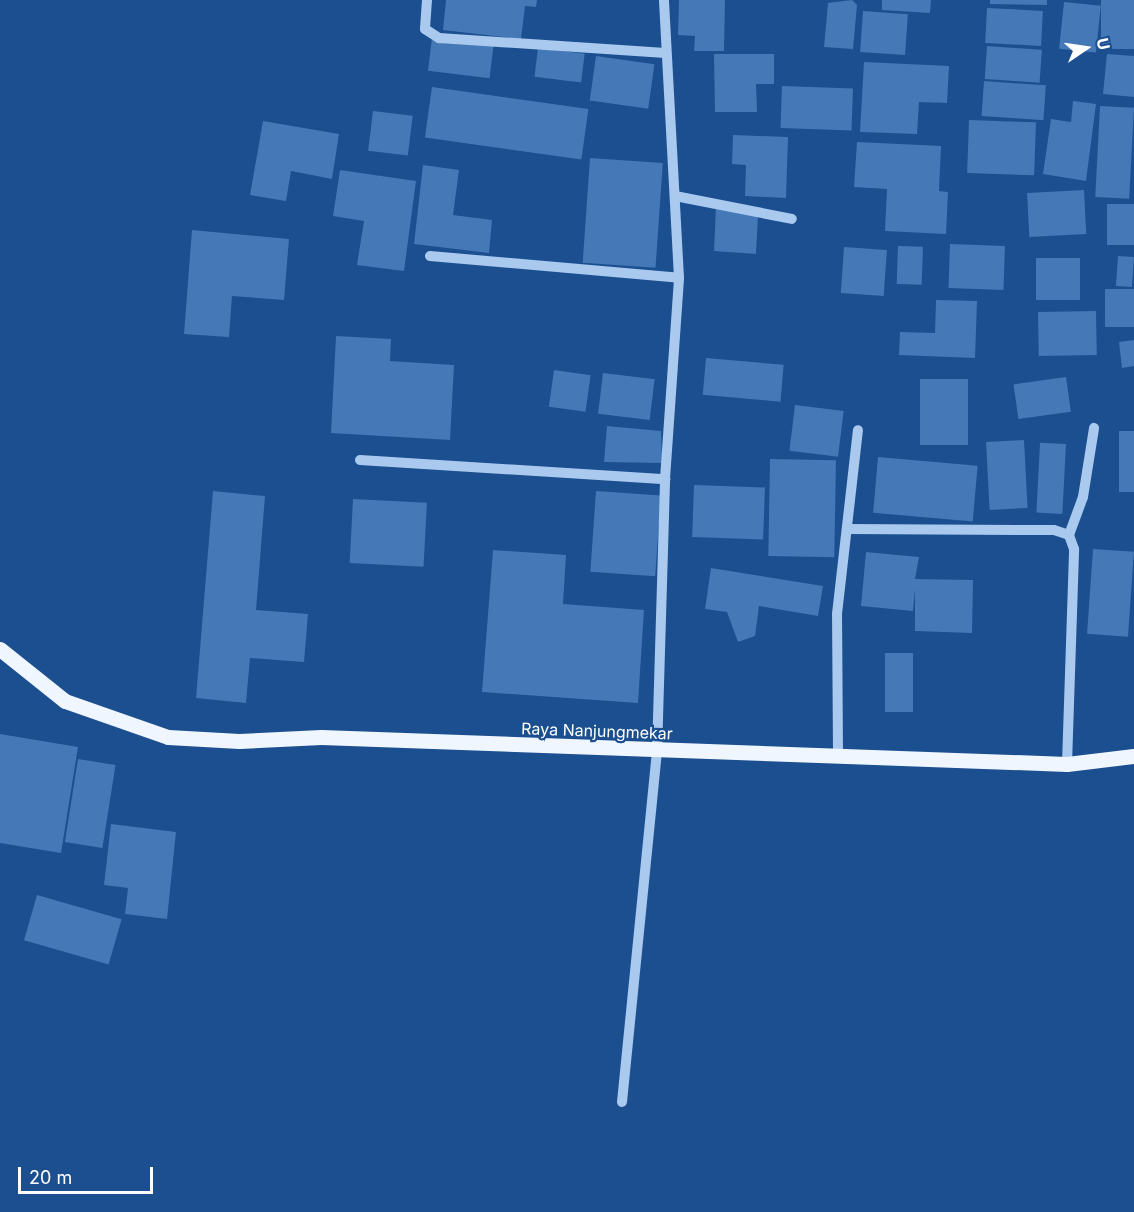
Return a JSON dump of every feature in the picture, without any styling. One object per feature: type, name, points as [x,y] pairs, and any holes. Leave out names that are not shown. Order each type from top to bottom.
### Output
[{"type":"main road","name":"Raya Nanjungmekar","points":[[0,649],[65,701],[168,737],[239,741],[321,737],[657,752],[838,753],[1067,764],[1134,756]]},
{"type":"street","points":[[427,0],[425,29],[439,38],[666,52]]},
{"type":"street","points":[[622,1102],[657,752],[664,478],[679,278],[664,0]]},
{"type":"street","points":[[675,196],[792,219]]},
{"type":"street","points":[[430,256],[679,278]]},
{"type":"street","points":[[1067,764],[1074,549],[1069,535],[1083,497],[1094,428]]},
{"type":"street","points":[[838,753],[837,614],[858,430]]},
{"type":"street","points":[[360,460],[664,478]]},
{"type":"street","points":[[847,529],[1054,530],[1069,535]]},
{"type":"building","points":[[446,0],[537,0],[536,7],[525,6],[521,39],[443,30]]},
{"type":"building","points":[[679,0],[725,0],[724,51],[694,51],[695,36],[678,35]]},
{"type":"building","points":[[852,0],[857,5],[853,49],[824,47],[828,3]]},
{"type":"building","points":[[882,0],[931,0],[930,13],[882,10]]},
{"type":"building","points":[[990,0],[1047,0],[1047,5],[990,4]]},
{"type":"building","points":[[1101,0],[1134,0],[1134,49],[1101,49]]},
{"type":"building","points":[[1064,2],[1101,6],[1096,53],[1059,49]]},
{"type":"building","points":[[987,8],[1043,11],[1041,46],[985,43]]},
{"type":"building","points":[[863,11],[908,14],[905,55],[860,52]]},
{"type":"building","points":[[432,38],[494,46],[490,78],[428,71]]},
{"type":"building","points":[[987,46],[1042,50],[1040,83],[985,79]]},
{"type":"building","points":[[538,48],[585,54],[581,83],[534,77]]},
{"type":"building","points":[[714,54],[774,54],[774,84],[756,84],[757,112],[715,112]]},
{"type":"building","points":[[1107,54],[1134,56],[1134,97],[1103,94]]},
{"type":"building","points":[[596,56],[654,64],[648,109],[590,101]]},
{"type":"building","points":[[864,62],[949,66],[947,103],[919,102],[917,134],[860,132]]},
{"type":"building","points":[[984,81],[1046,85],[1043,120],[982,116]]},
{"type":"building","points":[[782,86],[853,88],[851,130],[781,128]]},
{"type":"building","points":[[432,87],[588,109],[581,159],[425,138]]},
{"type":"building","points":[[1073,101],[1096,104],[1086,181],[1043,174],[1051,119],[1071,122]]},
{"type":"building","points":[[1100,106],[1134,108],[1129,199],[1095,197]]},
{"type":"building","points":[[373,111],[413,116],[408,156],[368,151]]},
{"type":"building","points":[[969,120],[1036,122],[1034,175],[967,173]]},
{"type":"building","points":[[263,121],[339,134],[332,179],[291,171],[286,201],[250,195]]},
{"type":"building","points":[[733,135],[788,137],[786,198],[745,196],[746,165],[732,164]]},
{"type":"building","points":[[857,142],[941,146],[939,191],[948,192],[946,234],[885,231],[887,189],[854,187]]},
{"type":"building","points":[[590,158],[663,163],[655,268],[583,263]]},
{"type":"building","points":[[423,165],[459,170],[453,215],[492,220],[489,253],[414,244]]},
{"type":"building","points":[[340,170],[416,181],[404,271],[357,265],[364,221],[333,216]]},
{"type":"building","points":[[1084,190],[1086,234],[1029,237],[1027,193]]},
{"type":"building","points":[[1107,204],[1134,204],[1134,245],[1107,245]]},
{"type":"building","points":[[716,207],[758,215],[756,254],[714,251]]},
{"type":"building","points":[[192,230],[289,239],[284,300],[232,296],[229,337],[184,334]]},
{"type":"building","points":[[950,244],[1005,246],[1003,290],[948,288]]},
{"type":"building","points":[[898,246],[923,247],[922,285],[897,284]]},
{"type":"building","points":[[844,247],[887,250],[884,296],[841,293]]},
{"type":"building","points":[[1118,256],[1134,257],[1132,287],[1116,286]]},
{"type":"building","points":[[1036,258],[1080,258],[1080,300],[1036,300]]},
{"type":"building","points":[[1105,289],[1134,289],[1134,327],[1105,327]]},
{"type":"building","points":[[936,300],[977,301],[975,358],[899,355],[900,332],[935,333]]},
{"type":"building","points":[[1096,311],[1097,355],[1039,356],[1038,312]]},
{"type":"building","points":[[336,336],[391,339],[390,361],[454,365],[450,440],[331,433]]},
{"type":"building","points":[[1134,340],[1134,366],[1122,368],[1119,342]]},
{"type":"building","points":[[706,358],[784,365],[780,402],[703,395]]},
{"type":"building","points":[[554,370],[591,375],[585,412],[549,407]]},
{"type":"building","points":[[603,373],[655,379],[650,420],[598,414]]},
{"type":"building","points":[[1066,377],[1071,412],[1018,419],[1014,384]]},
{"type":"building","points":[[920,379],[968,379],[968,445],[920,445]]},
{"type":"building","points":[[795,405],[844,411],[838,457],[789,451]]},
{"type":"building","points":[[607,426],[661,431],[662,463],[604,462]]},
{"type":"building","points":[[1119,431],[1134,431],[1134,492],[1119,492]]},
{"type":"building","points":[[1024,440],[1028,508],[990,510],[986,442]]},
{"type":"building","points":[[1040,443],[1066,444],[1062,514],[1036,513]]},
{"type":"building","points":[[878,457],[978,466],[973,522],[873,513]]},
{"type":"building","points":[[770,459],[836,460],[834,557],[768,556]]},
{"type":"building","points":[[694,485],[765,487],[763,539],[692,537]]},
{"type":"building","points":[[213,491],[265,496],[256,610],[308,614],[304,662],[250,658],[246,703],[196,698]]},
{"type":"building","points":[[596,491],[661,496],[655,576],[590,572]]},
{"type":"building","points":[[353,499],[427,503],[424,567],[350,563]]},
{"type":"building","points":[[1093,549],[1134,552],[1128,637],[1087,634]]},
{"type":"building","points":[[493,550],[566,555],[563,604],[644,610],[638,703],[482,692]]},
{"type":"building","points":[[866,552],[919,557],[915,579],[973,580],[972,633],[915,631],[915,589],[913,611],[861,606]]},
{"type":"building","points":[[711,568],[823,586],[818,616],[759,606],[755,636],[738,642],[727,612],[705,609]]},
{"type":"building","points":[[885,653],[913,653],[913,712],[885,712]]},
{"type":"building","points":[[0,734],[78,747],[61,853],[0,843]]},
{"type":"building","points":[[78,759],[116,765],[102,848],[65,842]]},
{"type":"building","points":[[111,824],[176,832],[167,919],[125,914],[128,888],[104,885]]},
{"type":"building","points":[[37,895],[122,919],[109,964],[24,940]]}]
